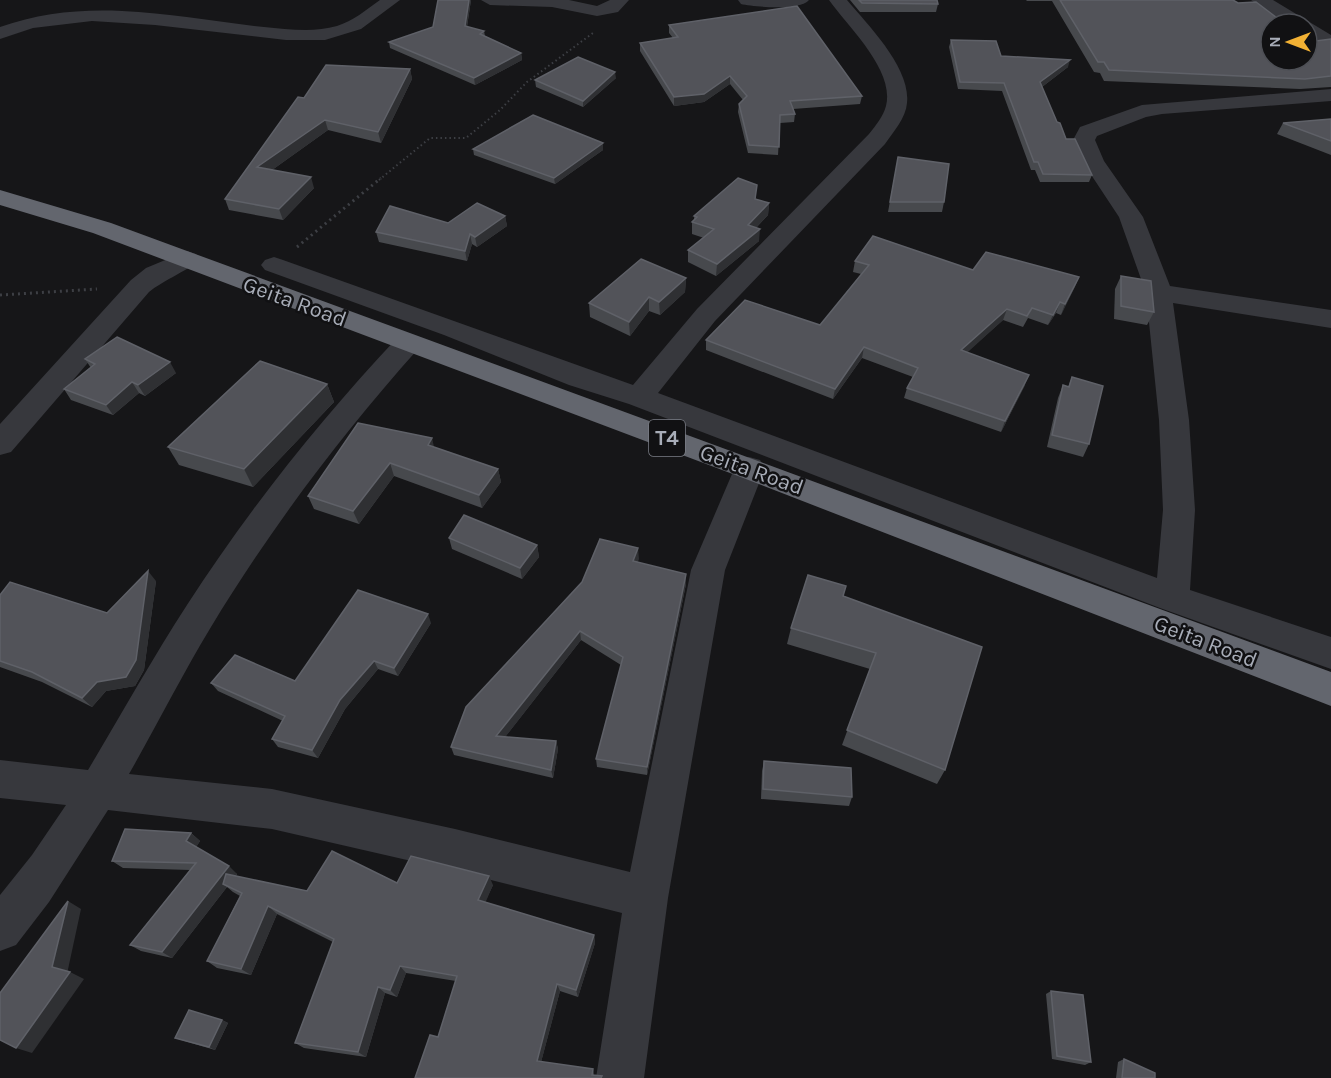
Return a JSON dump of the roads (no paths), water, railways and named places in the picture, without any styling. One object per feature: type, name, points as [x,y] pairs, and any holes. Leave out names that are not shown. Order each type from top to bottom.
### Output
[{"type":"highway","name":"Geita Road","points":[[0,197],[102,228],[187,259],[749,468],[1331,689]]},
{"type":"street","points":[[0,33],[47,18],[100,16],[269,33],[320,34],[349,28],[391,0]]},
{"type":"street","points":[[490,0],[552,2],[601,11],[612,8],[620,0]]},
{"type":"street","points":[[747,0],[800,0]]},
{"type":"street","points":[[639,397],[706,315],[878,139],[893,116],[897,101],[893,78],[879,53],[838,0]]},
{"type":"street","points":[[1265,3],[1297,2]]},
{"type":"street","points":[[1265,3],[1280,12]]},
{"type":"street","points":[[1172,598],[1179,510],[1174,420],[1159,293],[1131,217],[1086,148],[1084,140],[1088,132],[1124,117],[1162,108],[1331,95]]},
{"type":"street","points":[[0,444],[140,286],[155,274],[187,259]]},
{"type":"street","points":[[274,264],[454,329],[579,378],[639,397],[1172,598],[1331,653]]},
{"type":"street","points":[[1159,293],[1331,319]]},
{"type":"street","points":[[0,929],[52,863],[98,792],[221,582],[346,412],[408,343]]},
{"type":"street","points":[[620,1078],[646,898],[708,570],[749,468]]},
{"type":"street","points":[[0,779],[98,792],[273,809],[455,850],[646,898]]}]
